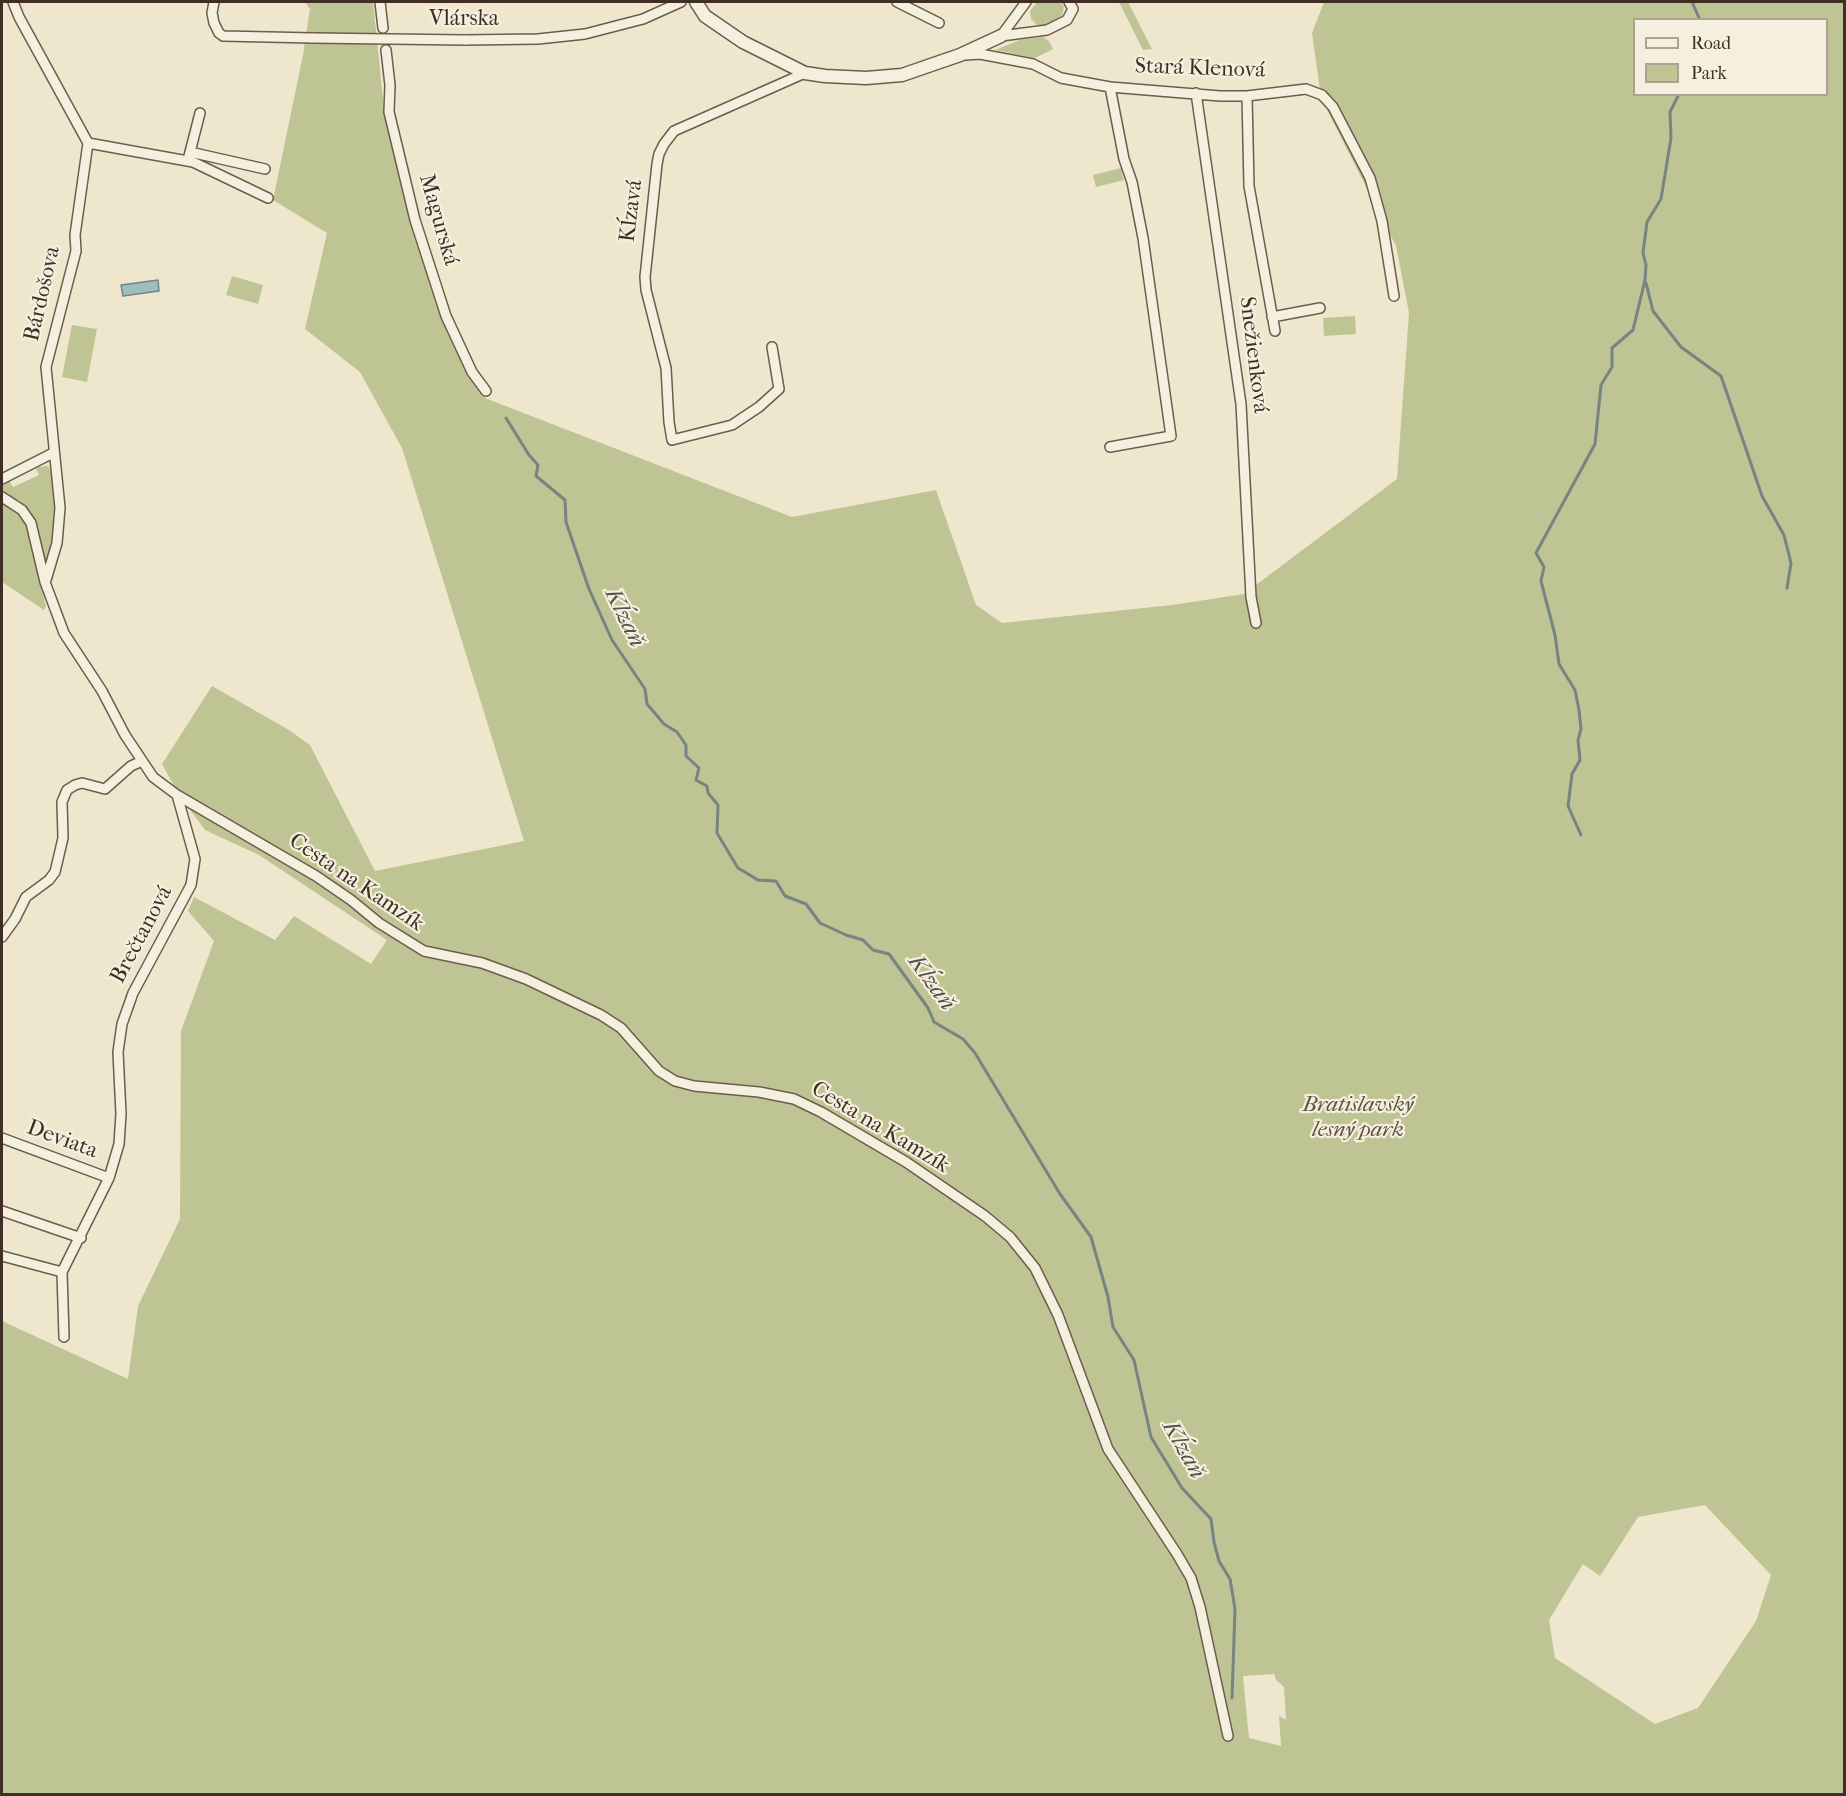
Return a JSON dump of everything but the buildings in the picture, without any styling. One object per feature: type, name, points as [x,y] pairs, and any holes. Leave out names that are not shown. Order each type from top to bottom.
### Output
[{"type":"street","points":[[13,2],[88,143],[189,156],[265,169]]},
{"type":"street","name":"Vlárska","points":[[214,2],[212,13],[214,23],[223,36],[465,40],[538,39],[585,34],[643,19],[681,2]]},
{"type":"street","points":[[380,2],[383,28]]},
{"type":"street","name":"Stará Klenová","points":[[696,2],[705,16],[743,42],[806,72],[850,79],[894,76],[960,55],[980,54],[1033,64],[1061,78],[1110,87],[1246,96],[1306,89],[1322,94],[1328,100],[1370,178],[1382,221],[1394,296]]},
{"type":"street","points":[[897,2],[939,23]]},
{"type":"street","points":[[1001,36],[1026,2]]},
{"type":"street","points":[[960,55],[1001,36],[1047,30],[1067,20],[1073,9],[1069,2]]},
{"type":"street","name":"Magurská","points":[[386,50],[390,85],[389,112],[415,220],[447,316],[472,372],[486,391]]},
{"type":"street","name":"Kĺzavá","points":[[772,347],[779,389],[759,407],[732,425],[672,440],[666,368],[646,290],[645,277],[659,154],[674,131],[806,72]]},
{"type":"street","name":"Stará Klenová","points":[[1110,87],[1143,238],[1171,435],[1110,447]]},
{"type":"street","name":"Snežienková","points":[[1197,93],[1241,404],[1251,597],[1256,623]]},
{"type":"street","points":[[1246,96],[1249,186],[1275,331]]},
{"type":"street","points":[[189,156],[200,113]]},
{"type":"street","name":"Bárdošova","points":[[53,453],[45,367],[76,251],[75,235],[88,143]]},
{"type":"street","points":[[189,156],[268,198]]},
{"type":"street","points":[[1272,317],[1320,308]]},
{"type":"street","points":[[2,479],[53,453],[60,508],[57,543],[45,582]]},
{"type":"street","points":[[2,497],[22,510],[31,523],[45,582],[64,633],[102,691],[125,735],[153,777],[177,795]]},
{"type":"street","points":[[2,937],[15,919],[26,897],[49,880],[55,872],[63,837],[61,805],[66,792],[82,783],[105,789],[131,766],[142,761]]},
{"type":"street","name":"Brečtanová","points":[[62,1272],[81,1238],[109,1178],[116,1157],[121,1128],[118,1052],[122,1024],[132,993],[186,898],[191,885],[195,859],[177,795]]},
{"type":"street","name":"Cesta na Kamzík","points":[[177,795],[316,876],[379,923],[424,951],[482,963],[526,979],[601,1015],[621,1028],[659,1071],[675,1081],[694,1086],[759,1092],[794,1099],[906,1162],[985,1216],[1010,1237],[1035,1268],[1058,1315],[1108,1449],[1191,1578],[1200,1606],[1228,1736]]},
{"type":"street","name":"Deviata","points":[[2,1138],[109,1178]]},
{"type":"street","points":[[2,1211],[81,1238]]},
{"type":"street","points":[[2,1256],[62,1272],[64,1337]]},
{"type":"green space","name":"Bratislavský lesný park","points":[[305,2],[373,2],[385,118],[445,318],[485,398],[792,517],[936,490],[976,605],[1002,623],[1172,605],[1244,594],[1397,479],[1409,313],[1396,246],[1321,98],[1312,33],[1324,2],[1844,2],[1844,1794],[2,1794],[2,1321],[128,1379],[138,1306],[180,1219],[181,1031],[214,941],[188,911],[194,897],[275,940],[294,916],[371,964],[387,940],[259,855],[205,830],[179,795],[162,764],[212,686],[289,730],[310,745],[375,871],[524,841],[402,448],[360,372],[305,329],[327,233],[273,200],[303,55],[310,9]],"holes":[[[1705,1505],[1771,1575],[1756,1621],[1698,1708],[1655,1724],[1555,1658],[1549,1620],[1583,1564],[1600,1576],[1638,1517]],[[1274,1674],[1276,1680],[1284,1687],[1286,1720],[1279,1716],[1281,1746],[1249,1738],[1243,1676]]]},
{"type":"green space","points":[[1037,2],[1061,2],[1064,7],[1062,15],[1049,25],[1037,25],[1031,19],[1030,11]]},
{"type":"green space","points":[[1119,2],[1128,2],[1152,49],[1143,50]]},
{"type":"green space","points":[[1043,37],[1049,41],[1053,49],[1035,58],[995,50],[1020,40]]},
{"type":"green space","points":[[1121,168],[1124,180],[1096,187],[1093,175]]},
{"type":"green space","points":[[232,276],[263,285],[258,304],[226,295]]},
{"type":"green space","points":[[1355,316],[1356,334],[1324,336],[1323,318]]},
{"type":"green space","points":[[72,325],[97,329],[87,382],[62,377]]},
{"type":"green space","points":[[48,466],[51,472],[55,492],[56,526],[47,571],[32,517],[21,502],[2,492],[2,484],[9,480],[13,487],[39,475],[36,468]]},
{"type":"green space","points":[[2,502],[15,510],[26,525],[46,606],[44,610],[2,582]]},
{"type":"water","points":[[158,280],[159,291],[123,296],[121,285]]},
{"type":"waterway","points":[[1692,2],[1699,18]]},
{"type":"waterway","points":[[1581,835],[1568,806],[1572,774],[1580,760],[1579,710],[1575,690],[1559,664],[1555,635],[1541,581],[1544,567],[1536,553],[1595,444],[1601,385],[1612,367],[1612,348],[1633,330],[1645,280],[1646,265],[1643,253],[1647,222],[1661,199],[1671,138],[1670,112],[1678,96]]},
{"type":"waterway","points":[[1646,283],[1653,311],[1681,347],[1721,376],[1762,496],[1784,535],[1791,563],[1787,588]]},
{"type":"waterway","name":"Kĺzaň","points":[[506,418],[529,455],[538,465],[536,476],[565,500],[566,522],[589,589],[612,640],[645,689],[647,704],[664,724],[677,732],[686,745],[686,756],[699,768],[696,780],[707,786],[708,793],[718,805],[717,833],[738,868],[758,880],[776,881],[785,896],[806,904],[820,923],[863,940],[873,950],[889,954],[928,1008],[934,1022],[963,1039],[975,1053],[1060,1194],[1091,1237],[1108,1297],[1113,1327],[1134,1360],[1151,1437],[1182,1488],[1211,1519],[1219,1561],[1230,1579],[1235,1609],[1232,1698]]}]
